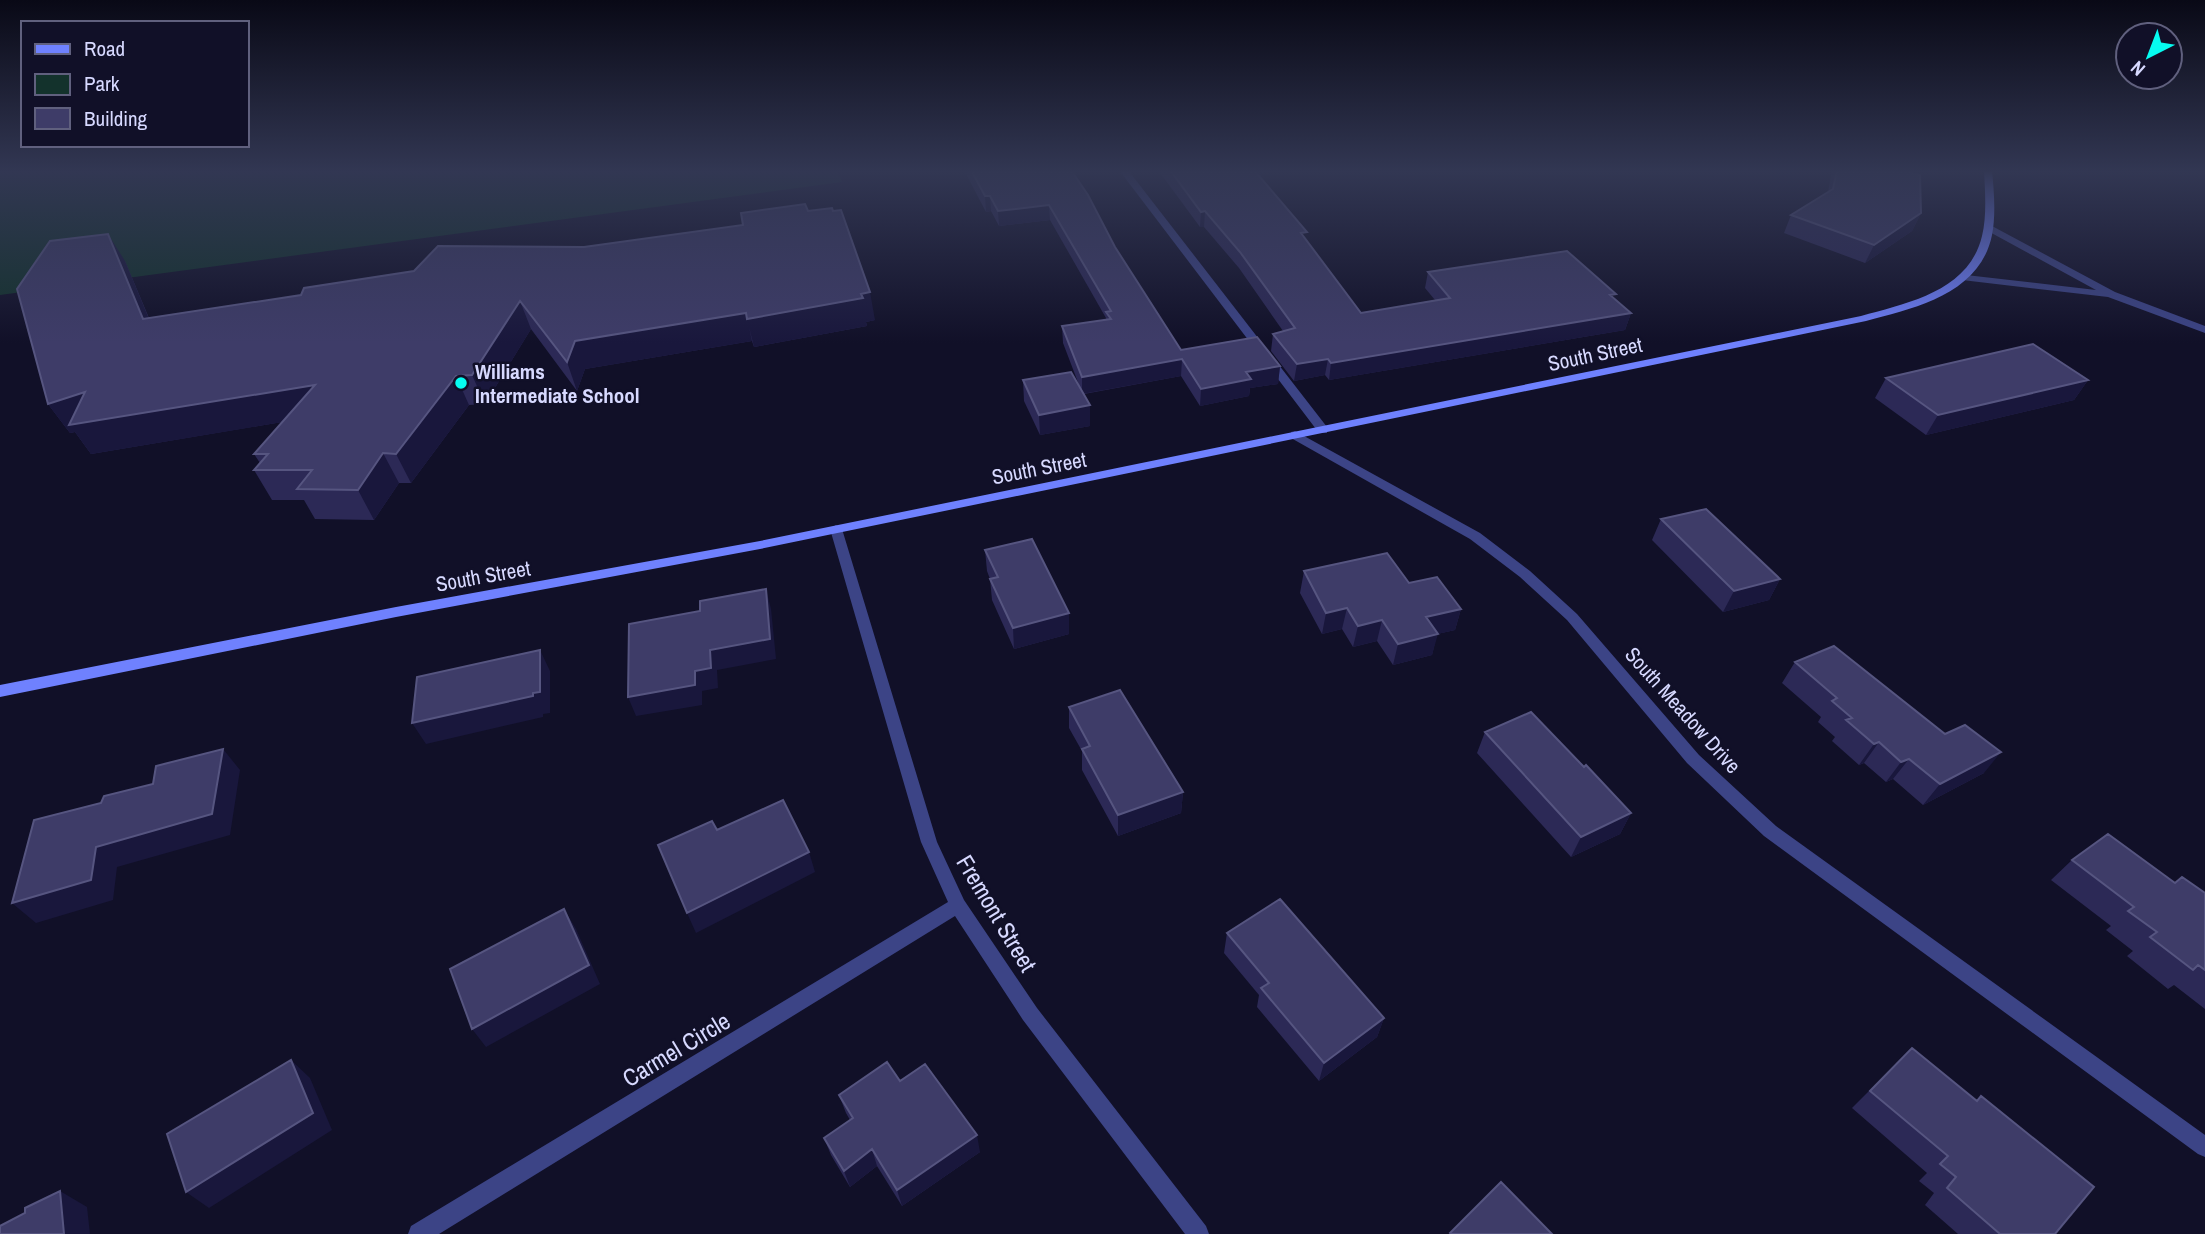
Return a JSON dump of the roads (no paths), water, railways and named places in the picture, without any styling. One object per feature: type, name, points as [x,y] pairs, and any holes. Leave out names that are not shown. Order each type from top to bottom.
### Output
[{"type":"street","points":[[1167,228],[1322,430]]},
{"type":"street","points":[[1966,278],[1978,262],[1989,228],[2111,295],[2205,330]]},
{"type":"street","points":[[1966,278],[2111,295]]},
{"type":"street","name":"South Street","points":[[0,691],[382,614],[836,529],[1862,319],[1926,300],[1966,278]]},
{"type":"street","name":"South Meadow Drive","points":[[1295,435],[1475,536],[1525,574],[1572,617],[1693,759],[1770,831],[2205,1147]]},
{"type":"street","name":"Fremont Street","points":[[836,529],[929,842],[958,905],[1030,1014],[1198,1234]]},
{"type":"street","name":"Carmel Circle","points":[[419,1234],[958,905]]},
{"type":"place","name":"Williams Intermediate School","points":[[461,383]]}]
